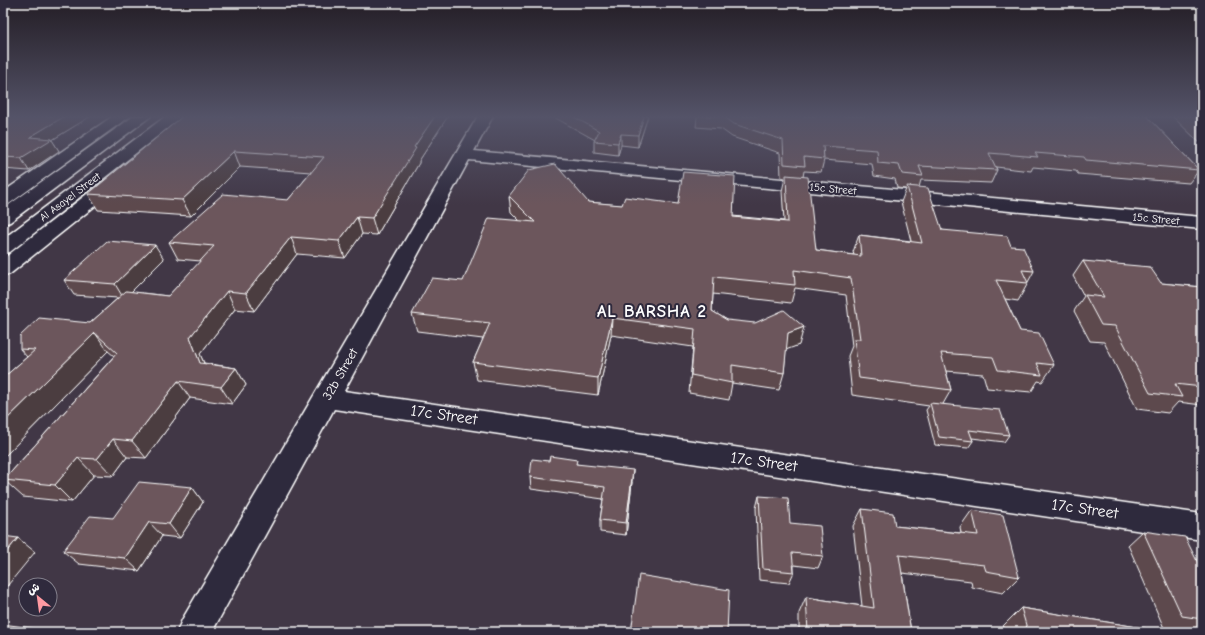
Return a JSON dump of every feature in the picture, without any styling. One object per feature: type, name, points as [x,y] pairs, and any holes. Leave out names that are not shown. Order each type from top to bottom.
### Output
[{"type":"street","points":[[3,200],[81,146]]},
{"type":"street","name":"Al Asayel Street","points":[[3,218],[103,146]]},
{"type":"street","name":"Al Asayel Street","points":[[3,248],[146,146]]},
{"type":"street","points":[[3,269],[151,146]]},
{"type":"street","name":"32b Street","points":[[194,632],[469,146]]},
{"type":"street","name":"15c Street","points":[[464,155],[1202,224]]},
{"type":"street","points":[[22,234],[45,235]]},
{"type":"street","name":"17c Street","points":[[327,398],[1202,527]]},
{"type":"building","points":[[3,146],[41,146],[21,158],[3,157]]},
{"type":"building","points":[[147,146],[415,146],[414,147],[416,148],[372,218],[357,217],[339,241],[291,237],[246,293],[227,291],[190,337],[200,363],[236,368],[221,387],[178,381],[132,441],[113,439],[97,459],[78,458],[55,485],[4,480],[117,353],[95,333],[3,423],[3,378],[35,350],[20,349],[20,336],[39,318],[90,323],[126,291],[168,296],[214,246],[169,242],[223,194],[288,200],[324,157],[234,151],[182,200],[88,194]]},
{"type":"building","points":[[783,146],[1176,146],[1199,170],[1086,160],[1084,157],[1035,153],[1038,157],[989,153],[997,170],[919,166],[923,176],[902,174],[899,165],[878,163],[877,150],[823,146],[824,159],[804,157],[805,166],[784,164]]},
{"type":"building","points":[[555,164],[588,202],[622,205],[625,197],[678,204],[683,172],[735,176],[733,217],[788,222],[786,175],[808,177],[816,250],[861,256],[859,235],[922,243],[907,186],[928,188],[942,230],[1007,236],[1011,246],[1023,247],[1034,271],[1022,270],[1028,283],[996,280],[1020,331],[1039,333],[1054,365],[1037,363],[1042,375],[998,370],[993,357],[941,353],[951,390],[859,378],[854,339],[860,339],[851,278],[794,270],[795,285],[714,277],[712,311],[727,320],[755,323],[784,310],[804,327],[788,333],[784,373],[732,365],[732,383],[691,375],[695,329],[612,318],[598,378],[473,362],[490,323],[412,314],[432,278],[463,281],[489,218],[535,222],[509,196],[529,170]]},
{"type":"building","points":[[107,241],[155,245],[115,284],[64,280]]},
{"type":"building","points":[[1083,261],[1150,267],[1161,283],[1202,287],[1202,387],[1175,384],[1182,397],[1150,393],[1115,326],[1101,325],[1085,295],[1104,297]]},
{"type":"building","points":[[930,403],[1000,410],[1009,435],[969,430],[973,441],[939,437]]},
{"type":"building","points":[[550,456],[577,460],[576,464],[633,470],[626,523],[600,520],[605,487],[530,477],[532,459],[549,461]]},
{"type":"building","points":[[139,482],[192,487],[169,524],[149,522],[125,558],[63,551],[90,516],[113,518]]},
{"type":"building","points":[[759,496],[788,498],[790,523],[820,526],[823,556],[792,553],[794,572],[763,569]]},
{"type":"building","points":[[862,509],[893,513],[895,526],[978,535],[972,510],[1003,515],[1019,577],[986,571],[984,565],[899,555],[911,632],[808,632],[806,597],[874,608]]},
{"type":"building","points":[[1143,531],[1185,537],[1202,571],[1202,619],[1182,616]]},
{"type":"building","points":[[3,536],[18,538],[3,556]]},
{"type":"building","points":[[639,575],[729,590],[727,632],[631,632]]},
{"type":"building","points":[[1021,608],[1168,632],[1028,632]]},
{"type":"building","points":[[3,624],[59,632],[3,632]]},
{"type":"district","name":"AL BARSHA 2","points":[[652,311]]}]
